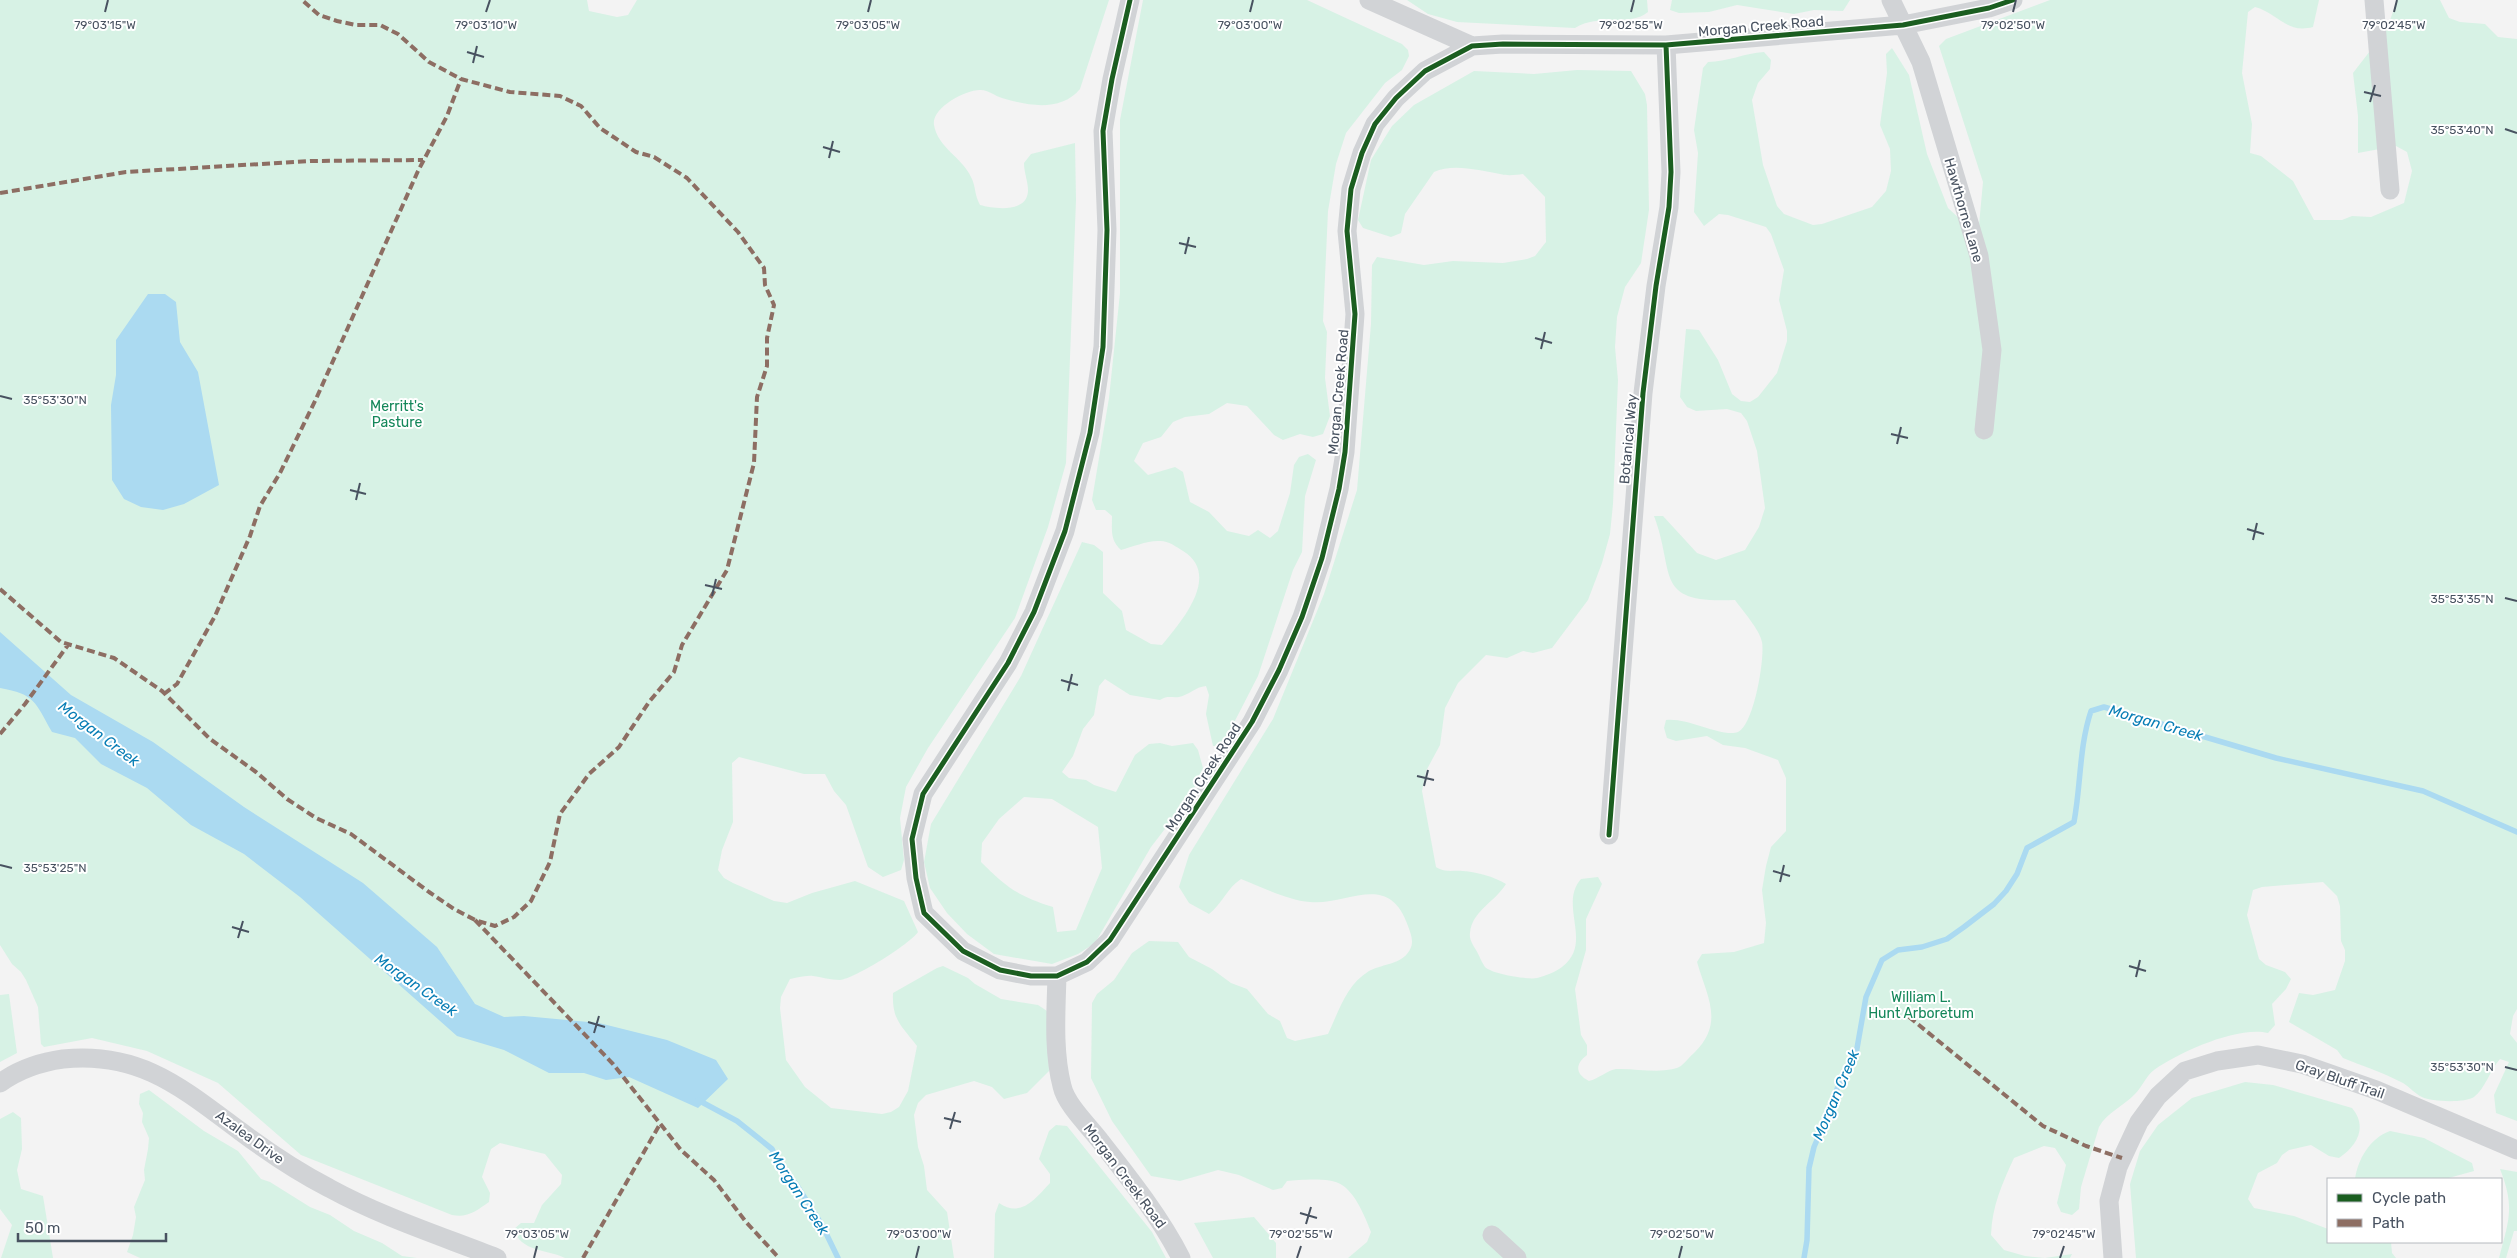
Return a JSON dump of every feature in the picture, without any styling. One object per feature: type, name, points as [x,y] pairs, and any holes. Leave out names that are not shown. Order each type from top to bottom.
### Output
[{"type":"street","name":"Morgan Creek Road","points":[[1130,0],[1112,79],[1103,131],[1106,230],[1103,347],[1090,433],[1065,531],[1034,612],[1008,662],[922,794],[912,839],[916,878],[924,913],[964,951],[1000,970],[1031,976],[1057,976],[1087,962],[1110,940],[1252,722],[1279,670],[1302,616],[1322,558],[1339,489],[1345,452],[1355,314],[1347,230],[1351,189],[1356,171],[1375,124],[1396,98],[1425,71],[1472,46],[1503,44],[1666,46],[1903,25],[1989,8],[2013,0]]},
{"type":"street","points":[[1369,0],[1472,46]]},
{"type":"street","name":"Hawthorne Lane","points":[[1890,0],[1921,62],[1979,256],[1992,350],[1984,430]]},
{"type":"street","points":[[2374,0],[2390,190]]},
{"type":"street","name":"Botanical Way","points":[[1608,835],[1643,393],[1656,286],[1669,207],[1671,172],[1666,46]]},
{"type":"street","name":"Morgan Creek Road","points":[[1057,976],[1055,1029],[1062,1088],[1082,1120],[1101,1142],[1167,1231],[1181,1258]]},
{"type":"street","name":"Gray Bluff Trail","points":[[2113,1258],[2109,1201],[2118,1166],[2140,1122],[2158,1096],[2186,1071],[2218,1060],[2258,1055],[2302,1064],[2376,1090],[2517,1150]]},
{"type":"street","name":"Azalea Drive","points":[[0,1083],[28,1068],[55,1060],[79,1057],[103,1058],[132,1064],[157,1074],[189,1092],[266,1150],[330,1189],[368,1207],[497,1258]]},
{"type":"street","points":[[1492,1235],[1517,1258]]},
{"type":"green space","name":"Merritt's Pasture","points":[[0,0],[587,0],[589,11],[617,17],[628,15],[637,0],[1109,0],[1080,89],[1072,96],[1054,104],[1033,105],[1002,98],[984,90],[975,91],[959,96],[944,106],[938,112],[934,125],[940,140],[967,170],[973,180],[980,205],[986,206],[1009,208],[1022,203],[1028,191],[1024,163],[1031,154],[1075,143],[1076,200],[1066,463],[1048,527],[1015,618],[928,748],[906,787],[900,818],[904,860],[901,870],[883,877],[868,867],[846,805],[834,791],[825,774],[804,774],[739,757],[732,763],[733,822],[722,850],[718,870],[724,878],[733,883],[774,901],[787,903],[812,893],[855,881],[904,901],[918,932],[913,937],[869,968],[847,978],[837,980],[804,976],[790,979],[781,997],[780,1008],[786,1060],[805,1087],[831,1108],[882,1114],[891,1112],[899,1107],[908,1091],[917,1046],[896,1016],[893,993],[937,968],[943,966],[968,978],[1001,999],[1038,1005],[1047,1011],[1049,1071],[1027,1093],[1004,1099],[992,1087],[974,1081],[926,1095],[918,1103],[914,1115],[918,1147],[924,1166],[927,1190],[947,1212],[954,1258],[565,1258],[528,1246],[517,1236],[514,1229],[521,1223],[534,1223],[542,1205],[561,1184],[562,1175],[545,1154],[500,1143],[491,1149],[482,1177],[490,1193],[489,1202],[467,1215],[452,1215],[301,1155],[218,1083],[147,1051],[92,1038],[44,1047],[41,1044],[38,1007],[26,980],[21,972],[12,964],[0,945]]},
{"type":"green space","points":[[1143,0],[1307,0],[1402,44],[1408,50],[1409,56],[1402,70],[1385,83],[1346,133],[1336,164],[1328,211],[1323,321],[1327,332],[1325,378],[1330,416],[1323,434],[1313,437],[1300,434],[1283,440],[1274,435],[1247,406],[1227,403],[1209,414],[1185,417],[1173,422],[1161,437],[1143,443],[1134,461],[1148,475],[1175,467],[1183,472],[1190,502],[1209,512],[1227,531],[1249,536],[1258,530],[1270,538],[1278,531],[1290,493],[1294,465],[1299,457],[1308,454],[1316,460],[1305,496],[1302,552],[1293,570],[1258,676],[1222,746],[1213,746],[1206,714],[1209,695],[1206,686],[1183,696],[1167,697],[1160,700],[1130,695],[1105,679],[1099,686],[1094,715],[1083,729],[1073,756],[1062,772],[1069,778],[1086,780],[1094,785],[1116,792],[1135,755],[1149,744],[1160,743],[1172,746],[1193,743],[1198,750],[1203,768],[1191,795],[1151,847],[1095,943],[1078,954],[1052,964],[994,954],[967,934],[947,913],[930,888],[924,862],[931,824],[1021,676],[1082,542],[1094,545],[1103,552],[1103,593],[1122,611],[1126,630],[1151,644],[1162,645],[1179,624],[1199,585],[1199,573],[1194,561],[1183,551],[1165,541],[1153,541],[1121,550],[1113,539],[1112,516],[1105,510],[1096,510],[1092,500],[1109,398],[1120,293],[1120,120]],"holes":[[[1024,797],[1052,799],[1098,827],[1102,868],[1076,930],[1057,932],[1053,907],[1022,895],[998,878],[981,862],[982,843],[999,819]]]},
{"type":"green space","points":[[1407,0],[1647,0],[1648,12],[1632,19],[1594,21],[1575,28],[1457,22],[1428,14]]},
{"type":"green space","points":[[1672,0],[1850,0],[1843,11],[1814,10],[1794,14],[1737,5],[1709,12],[1679,13],[1670,10]]},
{"type":"green space","name":"William L. Hunt Arboretum","points":[[2050,0],[2319,0],[2313,27],[2296,28],[2255,7],[2248,12],[2242,73],[2252,124],[2250,153],[2261,156],[2293,181],[2314,220],[2342,220],[2352,216],[2371,217],[2404,203],[2412,171],[2407,152],[2396,146],[2358,153],[2358,116],[2353,73],[2387,29],[2397,0],[2440,0],[2449,18],[2460,22],[2485,24],[2498,37],[2517,39],[2517,1009],[2513,1016],[2510,1034],[2517,1043],[2517,1121],[2496,1113],[2494,1095],[2509,1062],[2500,1059],[2478,1094],[2470,1099],[2448,1101],[2427,1099],[2419,1096],[2396,1079],[2343,1058],[2337,1050],[2289,1022],[2299,993],[2313,995],[2335,990],[2345,961],[2345,950],[2341,941],[2340,906],[2337,896],[2323,882],[2262,887],[2253,890],[2247,915],[2259,959],[2266,965],[2285,972],[2291,979],[2286,989],[2272,1004],[2275,1025],[2268,1033],[2241,1033],[2209,1042],[2178,1056],[2151,1072],[2135,1094],[2106,1117],[2099,1127],[2081,1187],[2079,1209],[2072,1215],[2061,1212],[2057,1203],[2066,1165],[2055,1148],[2044,1146],[2014,1158],[1996,1205],[1991,1235],[2004,1250],[2025,1256],[2045,1258],[1348,1258],[1367,1242],[1371,1232],[1352,1194],[1337,1182],[1315,1180],[1287,1181],[1282,1188],[1273,1190],[1239,1175],[1218,1170],[1180,1181],[1151,1176],[1112,1121],[1091,1078],[1092,1003],[1097,994],[1114,980],[1132,953],[1149,941],[1178,942],[1189,957],[1212,969],[1231,983],[1247,989],[1268,1014],[1280,1021],[1287,1038],[1295,1041],[1328,1034],[1344,999],[1354,984],[1369,971],[1394,962],[1404,957],[1410,951],[1411,934],[1400,909],[1390,899],[1378,895],[1366,894],[1324,902],[1301,901],[1241,879],[1209,914],[1189,903],[1179,887],[1189,855],[1273,719],[1324,594],[1357,490],[1371,324],[1372,265],[1377,257],[1424,265],[1453,261],[1503,263],[1535,256],[1546,242],[1545,197],[1523,174],[1506,175],[1467,168],[1450,168],[1434,172],[1405,214],[1401,233],[1391,237],[1363,228],[1358,220],[1371,160],[1392,126],[1414,105],[1474,71],[1534,74],[1577,70],[1631,71],[1645,94],[1647,105],[1649,210],[1641,263],[1625,287],[1617,317],[1615,347],[1618,380],[1613,504],[1610,534],[1602,563],[1588,600],[1552,648],[1533,653],[1523,651],[1507,658],[1486,655],[1458,683],[1445,708],[1440,745],[1426,771],[1422,791],[1436,867],[1446,871],[1480,874],[1506,884],[1479,913],[1470,933],[1473,944],[1485,967],[1489,970],[1510,976],[1537,978],[1557,971],[1562,967],[1571,957],[1575,947],[1576,935],[1573,900],[1575,889],[1581,879],[1598,877],[1602,884],[1586,919],[1586,950],[1575,989],[1581,1035],[1587,1045],[1587,1055],[1580,1062],[1578,1069],[1581,1075],[1589,1081],[1616,1069],[1654,1071],[1677,1068],[1703,1042],[1709,1031],[1711,1009],[1697,962],[1702,954],[1734,952],[1764,943],[1766,923],[1762,890],[1766,866],[1771,847],[1786,831],[1786,778],[1778,760],[1745,748],[1723,745],[1707,736],[1676,741],[1667,738],[1664,728],[1666,720],[1675,720],[1723,732],[1738,732],[1744,727],[1749,717],[1757,690],[1762,662],[1761,637],[1735,600],[1709,600],[1690,597],[1679,590],[1672,581],[1667,569],[1654,516],[1663,516],[1697,553],[1716,560],[1745,550],[1759,527],[1765,508],[1757,451],[1747,421],[1741,413],[1727,409],[1696,411],[1687,407],[1680,397],[1686,329],[1699,330],[1718,360],[1732,394],[1741,401],[1750,402],[1758,397],[1777,373],[1787,341],[1787,331],[1779,300],[1784,270],[1771,234],[1766,227],[1719,214],[1704,226],[1694,212],[1698,153],[1694,130],[1703,68],[1708,62],[1764,52],[1771,60],[1770,69],[1758,83],[1752,100],[1763,165],[1777,206],[1784,214],[1813,225],[1822,224],[1872,207],[1886,191],[1891,171],[1890,149],[1880,125],[1887,73],[1886,54],[1892,48],[1909,75],[1927,154],[1948,208],[1978,236],[1983,182],[1939,46],[1946,39]]},
{"type":"green space","points":[[9,994],[17,1053],[0,1062],[0,995]]},
{"type":"green space","points":[[2245,1082],[2273,1085],[2352,1108],[2357,1115],[2360,1129],[2351,1148],[2339,1158],[2329,1156],[2311,1145],[2289,1150],[2282,1155],[2277,1163],[2258,1173],[2248,1199],[2254,1208],[2294,1216],[2327,1229],[2327,1243],[2391,1243],[2392,1253],[2396,1258],[2136,1258],[2130,1184],[2140,1151],[2158,1125],[2192,1098]]},
{"type":"green space","points":[[149,1090],[204,1131],[238,1151],[261,1179],[270,1182],[310,1207],[330,1215],[354,1231],[382,1243],[402,1256],[417,1258],[140,1258],[127,1252],[133,1235],[136,1217],[134,1207],[145,1180],[144,1170],[149,1138],[142,1122],[143,1113],[139,1104],[140,1094]]},
{"type":"green space","points":[[13,1112],[21,1118],[22,1149],[17,1170],[21,1189],[43,1196],[53,1258],[1,1258],[12,1225],[0,1209],[0,1119]]},
{"type":"green space","points":[[1056,1125],[1067,1126],[1152,1232],[1166,1258],[994,1258],[995,1214],[999,1203],[1014,1208],[1027,1205],[1050,1183],[1050,1174],[1039,1159],[1049,1131]]},
{"type":"green space","points":[[2390,1131],[2424,1138],[2472,1163],[2474,1171],[2449,1178],[2355,1178],[2359,1164],[2366,1150],[2383,1134]]},
{"type":"green space","points":[[2500,1169],[2517,1172],[2517,1231],[2514,1231],[2506,1258],[2499,1258],[2509,1214],[2508,1194]]},
{"type":"green space","points":[[1254,1217],[1276,1243],[1276,1258],[1213,1258],[1194,1223]]},
{"type":"green space","points":[[2072,1254],[2070,1258],[2045,1258]]},
{"type":"water","points":[[148,294],[165,294],[176,302],[180,342],[198,372],[219,485],[184,504],[163,510],[141,507],[124,499],[112,480],[111,405],[116,375],[116,340]]},
{"type":"water","points":[[0,632],[71,695],[153,742],[244,807],[363,883],[437,947],[475,1004],[504,1017],[524,1016],[599,1023],[667,1040],[716,1060],[728,1079],[698,1108],[629,1077],[606,1080],[584,1073],[549,1073],[504,1050],[457,1036],[300,897],[244,854],[191,825],[147,788],[101,764],[75,738],[52,732],[33,701],[20,693],[0,688]]},
{"type":"waterway","name":"Morgan Creek","points":[[1804,1258],[1807,1240],[1809,1168],[1814,1147],[1837,1089],[1856,1054],[1866,997],[1882,960],[1898,950],[1922,947],[1947,939],[1964,927],[1994,904],[2006,891],[2017,874],[2027,848],[2074,822],[2084,738],[2091,711],[2104,707],[2276,758],[2423,791],[2517,832]]},
{"type":"waterway","name":"Morgan Creek","points":[[698,1100],[737,1121],[772,1149],[782,1170],[796,1184],[822,1225],[838,1258]]},
{"type":"marked path","points":[[0,589],[61,642],[114,658],[162,691],[210,739],[256,772],[287,799],[316,818],[351,834],[454,909],[475,920],[495,926],[514,917],[531,901],[550,862],[560,814],[589,774],[619,747],[649,702],[674,672],[682,645],[727,570],[754,463],[757,397],[767,366],[767,338],[774,305],[765,285],[764,268],[738,232],[687,178],[654,157],[636,152],[600,128],[581,106],[560,96],[510,92],[461,79],[429,62],[398,34],[380,25],[356,25],[337,21],[319,15],[302,0]]},
{"type":"marked path","points":[[164,694],[177,684],[215,616],[250,536],[260,506],[280,473],[316,399],[418,171],[447,116],[461,79]]},
{"type":"marked path","points":[[0,193],[126,172],[311,161],[423,160]]},
{"type":"marked path","points":[[0,734],[25,704],[68,645]]},
{"type":"marked path","points":[[475,920],[613,1064],[681,1150],[714,1180],[746,1222],[779,1258]]},
{"type":"marked path","points":[[1909,1017],[2043,1126],[2086,1146],[2122,1158]]},
{"type":"marked path","points":[[583,1258],[660,1124]]},
{"type":"cycle path","points":[[1130,0],[1112,79],[1103,131],[1107,230],[1103,347],[1090,433],[1065,531],[1034,612],[1008,663],[923,794],[912,839],[916,878],[924,913],[963,951],[1000,970],[1031,976],[1057,976],[1087,962],[1110,940],[1252,722],[1279,670],[1302,617],[1322,558],[1339,489],[1345,452],[1355,314],[1347,231],[1351,189],[1362,153],[1375,124],[1396,98],[1425,71],[1472,46],[1503,44],[1666,45],[1903,25],[1989,8],[2013,0]]},
{"type":"cycle path","points":[[1609,835],[1643,393],[1656,286],[1669,207],[1671,172],[1666,45]]}]
